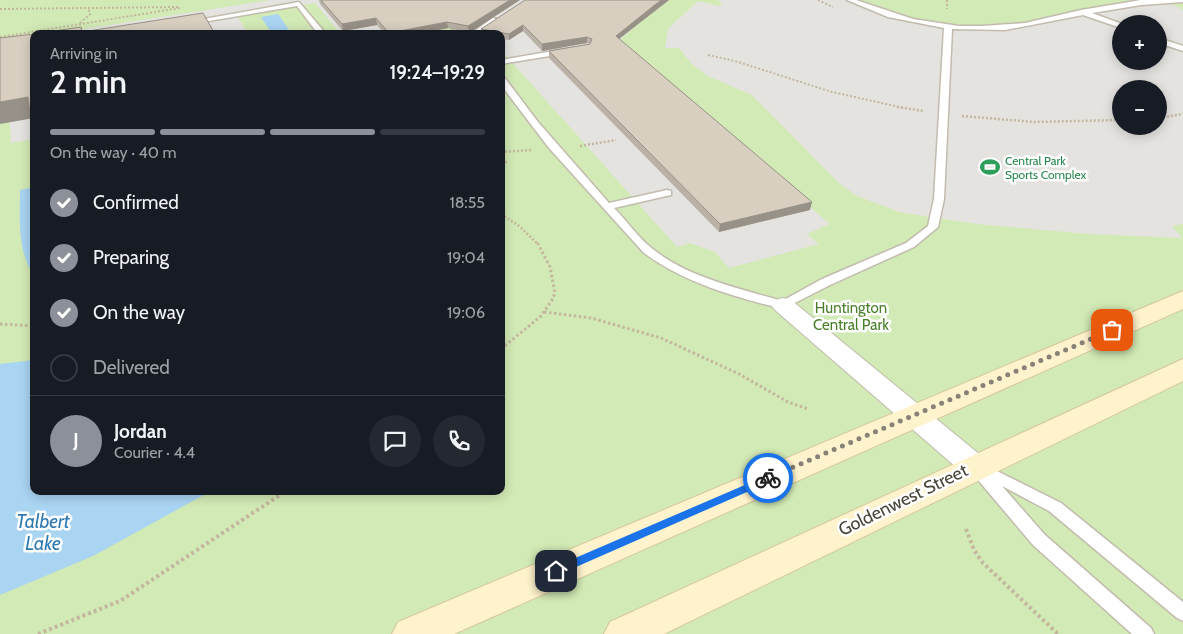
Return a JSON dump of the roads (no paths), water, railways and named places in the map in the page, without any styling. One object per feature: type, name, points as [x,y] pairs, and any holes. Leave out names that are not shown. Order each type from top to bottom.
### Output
[{"type":"main road","points":[[412,634],[1183,299]]},
{"type":"main road","name":"Goldenwest Street","points":[[624,634],[974,466],[1183,369]]},
{"type":"street","points":[[783,305],[915,414],[974,466]]},
{"type":"lane","points":[[850,0],[885,14],[948,26],[1009,27],[1130,2],[1183,0]]},
{"type":"lane","points":[[179,24],[299,4],[319,30]]},
{"type":"lane","points":[[1081,12],[1112,23]]},
{"type":"lane","points":[[480,30],[504,15]]},
{"type":"lane","points":[[505,85],[516,101],[648,251],[662,262],[704,280],[783,305],[826,282],[910,245],[933,228],[939,199],[948,26]]},
{"type":"lane","points":[[1167,43],[1183,50]]},
{"type":"lane","points":[[505,61],[570,50]]},
{"type":"lane","points":[[608,206],[667,193]]},
{"type":"lane","points":[[974,466],[1056,507],[1183,613]]},
{"type":"lane","points":[[974,466],[1039,540],[1145,634]]},
{"type":"water","points":[[278,14],[289,30],[269,30],[261,17]]},
{"type":"water","points":[[30,188],[30,268],[22,245],[20,190]]},
{"type":"water","name":"Talbert Lake","points":[[30,360],[30,495],[204,495],[93,556],[0,595],[0,364]]},
{"type":"place","name":"Central Park Sports Complex","points":[[990,167]]},
{"type":"park label","name":"Huntington Central Park","points":[[851,316]]}]
